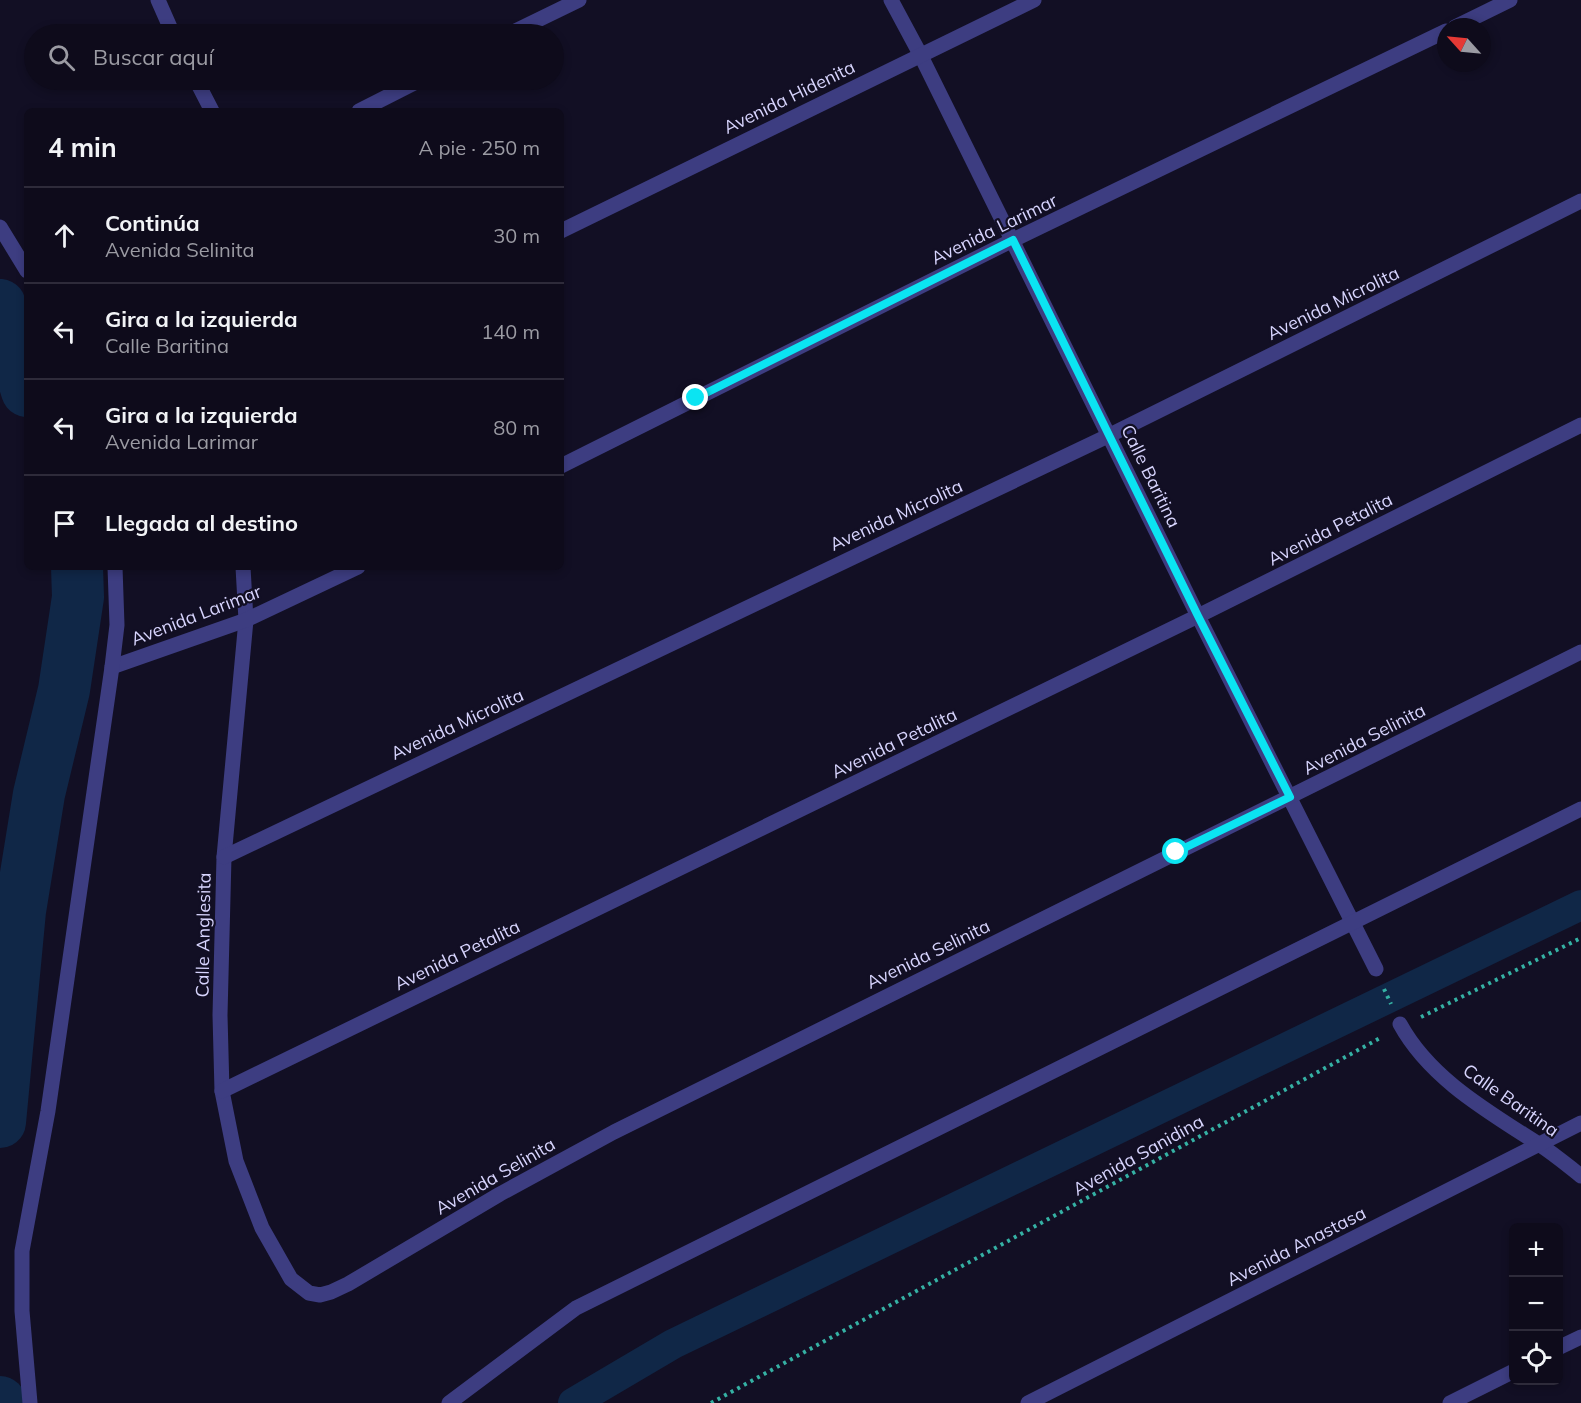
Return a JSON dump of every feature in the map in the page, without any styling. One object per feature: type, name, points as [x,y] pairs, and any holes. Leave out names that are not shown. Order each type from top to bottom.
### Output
[{"type":"street","points":[[158,0],[169,24]]},
{"type":"street","points":[[530,24],[579,0]]},
{"type":"street","name":"Calle Baritina","points":[[891,0],[1376,969]]},
{"type":"street","name":"Avenida Hidenita","points":[[564,230],[1034,0]]},
{"type":"street","points":[[1473,18],[1510,0]]},
{"type":"street","name":"Avenida Larimar","points":[[564,464],[1013,240],[1437,35]]},
{"type":"street","points":[[201,90],[210,108]]},
{"type":"street","points":[[365,108],[400,90]]},
{"type":"street","name":"Avenida Microlita","points":[[224,857],[1110,435],[1581,201]]},
{"type":"street","points":[[0,227],[24,266]]},
{"type":"street","name":"Avenida Petalita","points":[[222,1091],[1198,616],[1581,425]]},
{"type":"street","points":[[30,1403],[22,1311],[22,1251],[48,1110],[112,667],[117,625],[115,570]]},
{"type":"street","name":"Calle Anglesita","points":[[243,570],[246,620],[224,857],[220,1015],[222,1091],[236,1161],[262,1228],[291,1279],[300,1287]]},
{"type":"street","name":"Avenida Larimar","points":[[112,667],[246,620],[352,570]]},
{"type":"street","name":"Avenida Selinita","points":[[300,1287],[309,1293],[320,1295],[331,1293],[500,1194],[614,1132],[1581,652]]},
{"type":"street","points":[[449,1403],[576,1308],[1581,809]]},
{"type":"street","name":"Calle Baritina","points":[[1401,1025],[1424,1059],[1452,1083],[1492,1115],[1540,1145],[1581,1176]]},
{"type":"street","name":"Avenida Anastasa","points":[[1028,1403],[1581,1123]]},
{"type":"street","points":[[1563,1346],[1581,1337]]},
{"type":"street","points":[[1450,1403],[1509,1374]]},
{"type":"path","name":"Avenida Sanidina","points":[[711,1403],[1401,1025],[1581,938]]},
{"type":"path","points":[[1383,986],[1392,1007]]},
{"type":"waterway","points":[[0,305],[24,381]]},
{"type":"waterway","points":[[0,1122],[20,911],[39,794],[64,690],[78,597],[77,570]]},
{"type":"waterway","points":[[573,1403],[673,1344],[1581,905]]},
{"type":"route","points":[[696,398],[1013,240],[1290,797],[1176,852]]}]
